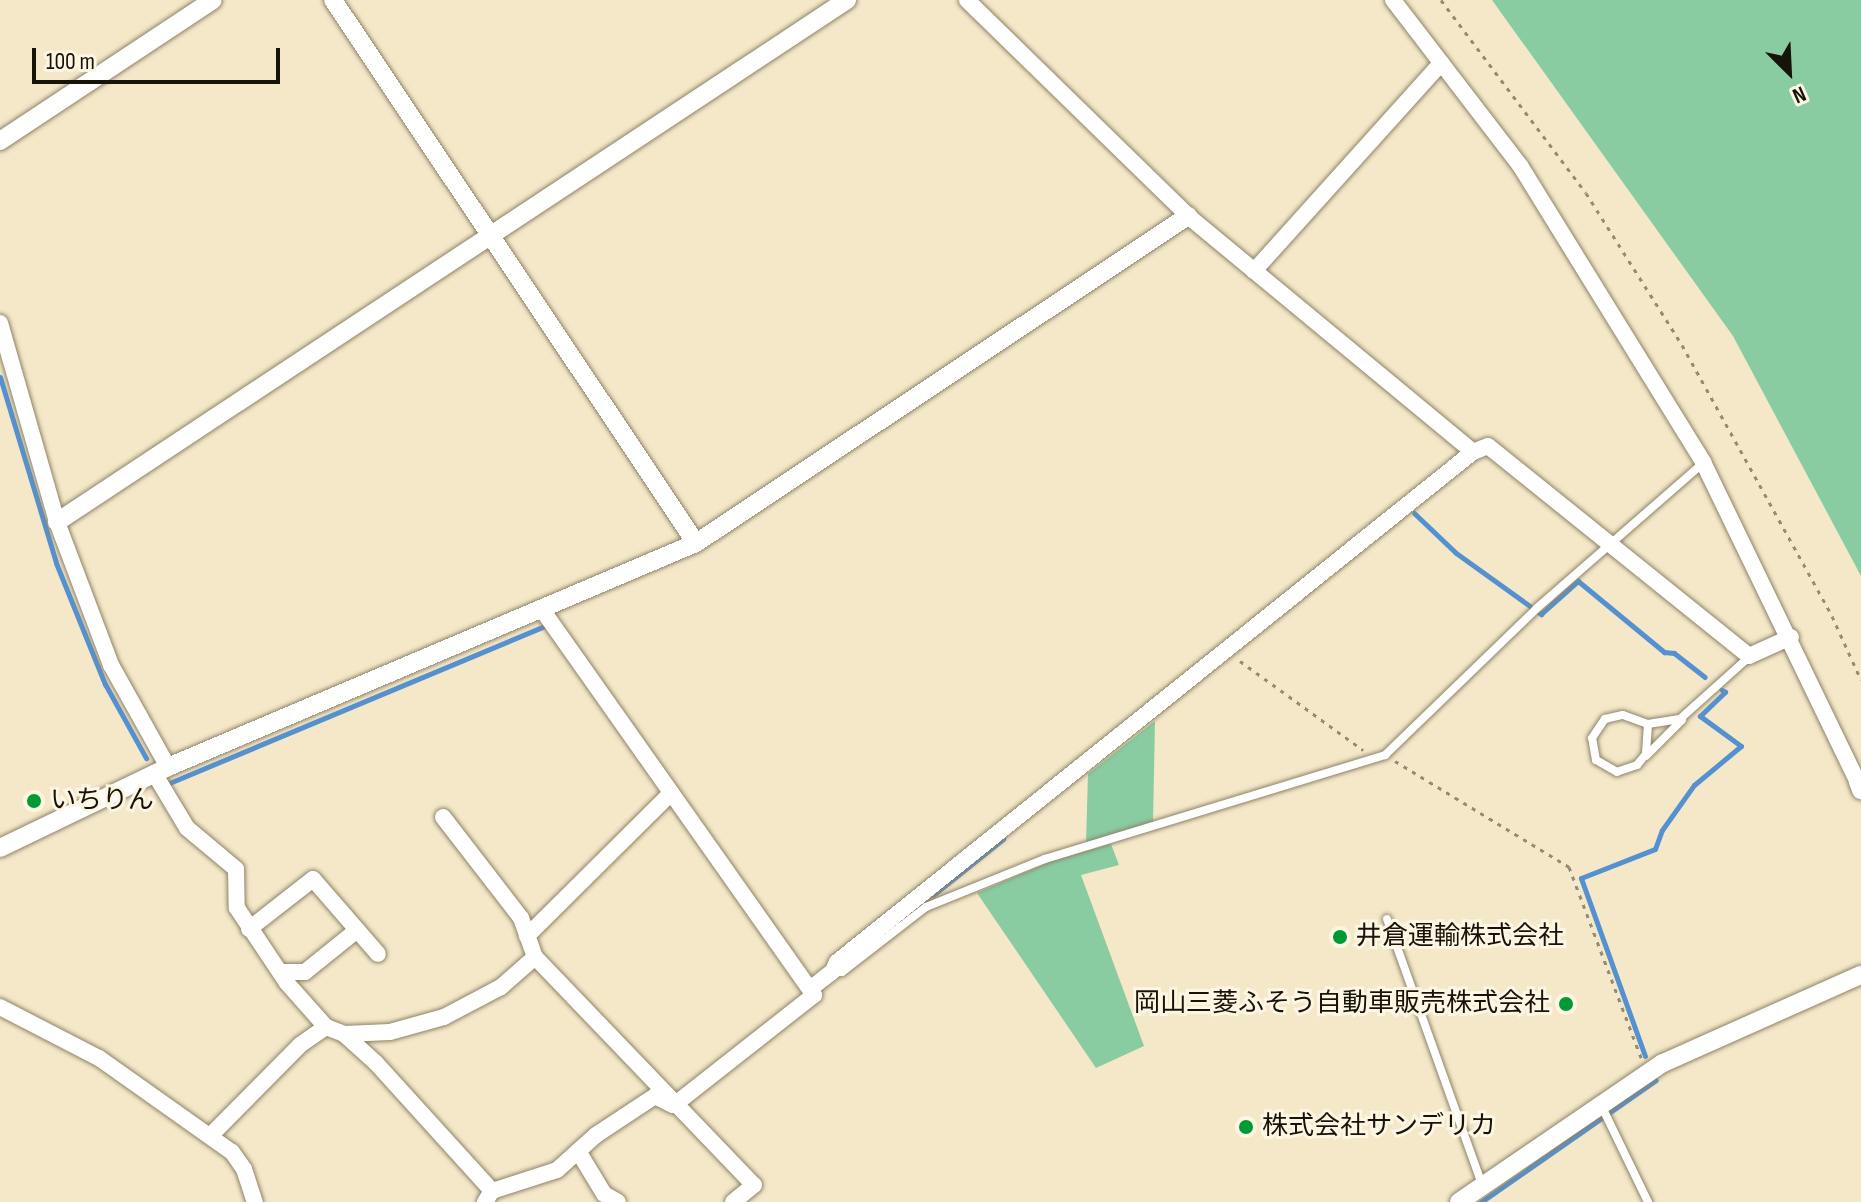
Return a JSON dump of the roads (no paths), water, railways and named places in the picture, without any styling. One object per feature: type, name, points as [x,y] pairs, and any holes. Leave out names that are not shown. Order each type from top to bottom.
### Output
[{"type":"street","points":[[0,141],[213,0]]},
{"type":"street","points":[[333,0],[696,543]]},
{"type":"street","points":[[57,522],[847,0]]},
{"type":"street","points":[[967,0],[1188,216],[1473,452]]},
{"type":"street","points":[[1393,0],[1521,167],[1703,462],[1791,637],[1860,786]]},
{"type":"street","points":[[1254,271],[1441,63]]},
{"type":"street","points":[[0,848],[161,770],[543,611],[696,543],[1188,216]]},
{"type":"street","points":[[0,323],[57,522],[111,665],[187,828],[236,869],[234,900],[249,929],[326,1027],[344,1034],[390,1032],[444,1017],[501,987],[535,957]]},
{"type":"street","points":[[810,989],[833,971],[837,962],[937,889],[1473,452],[1488,446],[1749,656],[1791,637]]},
{"type":"street","points":[[543,611],[668,795],[814,995],[674,1105]]},
{"type":"street","points":[[527,936],[668,795]]},
{"type":"street","points":[[443,817],[521,918],[535,957],[754,1185],[733,1202]]},
{"type":"street","points":[[249,929],[313,879],[378,954]]},
{"type":"street","points":[[280,972],[305,972],[357,930]]},
{"type":"street","points":[[1459,1202],[1603,1110],[1647,1073],[1861,975]]},
{"type":"street","points":[[0,1009],[99,1058],[210,1136],[244,1169],[255,1202]]},
{"type":"street","points":[[210,1136],[300,1045],[326,1027]]},
{"type":"street","points":[[344,1034],[488,1197],[557,1170],[578,1151],[655,1096],[674,1105]]},
{"type":"street","points":[[578,1151],[604,1194],[614,1195],[618,1202]]},
{"type":"lane","points":[[833,971],[842,972],[926,907],[1045,859],[1385,755],[1535,609],[1703,462]]},
{"type":"lane","points":[[1691,711],[1669,723],[1648,724],[1611,717],[1592,738],[1594,755],[1605,768],[1626,771],[1643,759],[1749,656]]},
{"type":"lane","points":[[1643,759],[1648,724]]},
{"type":"lane","points":[[937,889],[951,898]]},
{"type":"lane","points":[[1387,919],[1483,1185]]},
{"type":"lane","points":[[1603,1110],[1648,1202]]},
{"type":"waterway","points":[[0,377],[56,563],[105,684],[146,758]]},
{"type":"waterway","points":[[1414,513],[1456,553],[1541,614],[1578,581],[1664,652],[1674,653],[1705,677]]},
{"type":"waterway","points":[[167,784],[548,625]]},
{"type":"waterway","points":[[1645,1056],[1581,878],[1655,849],[1662,830],[1694,785],[1741,746],[1700,716],[1725,692],[1722,690]]},
{"type":"waterway","points":[[933,895],[1003,839]]},
{"type":"waterway","points":[[1481,1202],[1656,1080]]},
{"type":"place","name":"いちりん","points":[[34,801]]},
{"type":"place","name":"井倉運輸株式会社","points":[[1340,937]]},
{"type":"place","name":"岡山三菱ふそう自動車販売株式会社","points":[[1566,1004]]},
{"type":"place","name":"株式会社サンデリカ","points":[[1246,1127]]}]
